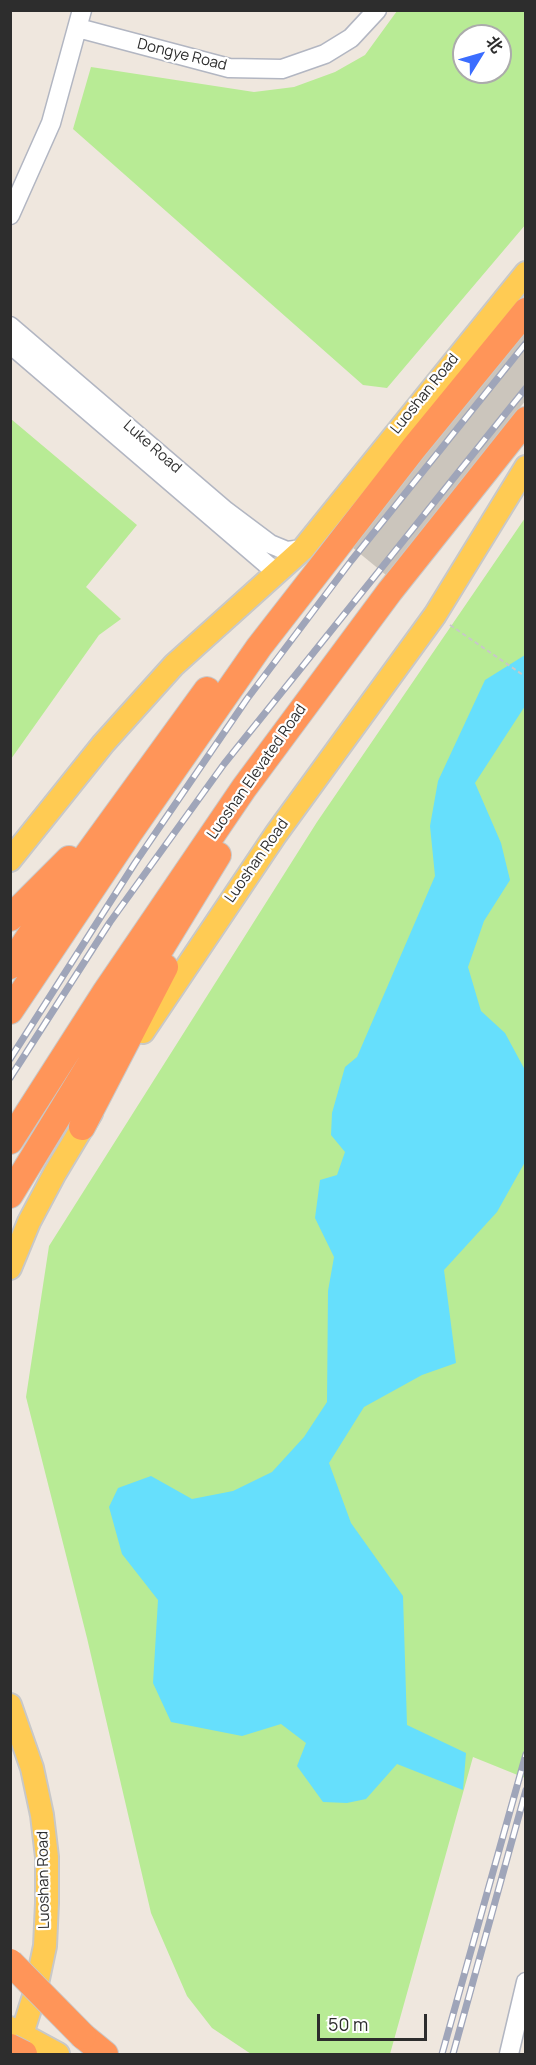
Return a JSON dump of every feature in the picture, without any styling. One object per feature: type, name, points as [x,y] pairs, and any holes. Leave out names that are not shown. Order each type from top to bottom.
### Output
[{"type":"highway","points":[[10,1011],[199,731],[266,638],[413,449],[525,311]]},
{"type":"highway","name":"Luoshan Elevated Road","points":[[10,1141],[106,991],[244,788],[315,689],[525,420]]},
{"type":"highway","points":[[10,966],[40,920],[202,696],[413,449]]},
{"type":"highway","points":[[10,1195],[254,796],[466,493]]},
{"type":"highway","points":[[10,918],[102,825],[151,767]]},
{"type":"highway","points":[[82,1127],[138,1024],[194,906],[254,796]]},
{"type":"highway","points":[[10,1962],[51,2007],[105,2055]]},
{"type":"highway","points":[[10,1979],[83,2036]]},
{"type":"main road","name":"Luoshan Road","points":[[10,860],[103,744],[174,665],[278,574],[303,549],[525,273]]},
{"type":"main road","name":"Luoshan Road","points":[[10,1268],[29,1222],[82,1127],[217,918],[435,615],[525,467]]},
{"type":"main road","name":"Luoshan Road","points":[[10,1705],[32,1768],[47,1857],[45,1946],[35,1993],[16,2044]]},
{"type":"main road","points":[[16,2044],[58,2055]]},
{"type":"street","name":"Dongye Road","points":[[80,20],[229,68],[282,69],[324,54],[351,38],[377,10]]},
{"type":"street","points":[[10,215],[51,123],[80,20]]},
{"type":"street","name":"Luke Road","points":[[10,326],[261,538],[287,550],[303,549]]},
{"type":"street","name":"Luke Road","points":[[10,344],[278,574]]},
{"type":"street","points":[[508,2055],[525,1982]]},
{"type":"path","points":[[435,615],[525,677]]},
{"type":"green space","points":[[397,11],[525,11],[526,224],[387,388],[363,385],[73,129],[91,67],[254,92],[294,87],[335,72],[365,55]]},
{"type":"green space","points":[[11,419],[137,525],[86,587],[121,619],[99,635],[11,759]]},
{"type":"green space","points":[[525,518],[525,1778],[473,1757],[390,2054],[251,2054],[212,2028],[187,1996],[151,1913],[87,1638],[26,1397],[49,1246],[317,822]]},
{"type":"water","points":[[525,655],[525,706],[475,783],[501,843],[510,880],[484,921],[468,967],[481,1011],[505,1033],[525,1070],[525,1162],[497,1212],[444,1270],[456,1363],[422,1375],[364,1407],[329,1463],[351,1523],[403,1596],[407,1725],[466,1753],[463,1790],[397,1764],[366,1799],[347,1803],[323,1802],[297,1766],[306,1743],[281,1724],[242,1736],[171,1722],[153,1683],[158,1600],[122,1554],[109,1507],[118,1488],[151,1476],[192,1499],[233,1491],[272,1472],[304,1437],[327,1402],[328,1291],[334,1257],[315,1218],[320,1180],[337,1175],[345,1152],[331,1135],[332,1113],[345,1067],[357,1057],[435,876],[430,826],[438,781],[485,680]]},
{"type":"building","points":[[526,319],[526,400],[386,575],[347,543]]},
{"type":"railway","points":[[10,1059],[135,863],[247,699],[351,561],[526,343]]},
{"type":"railway","points":[[10,1078],[110,922],[224,764],[526,388]]},
{"type":"railway","points":[[442,2054],[526,1754]]},
{"type":"railway","points":[[453,2054],[526,1790]]}]
